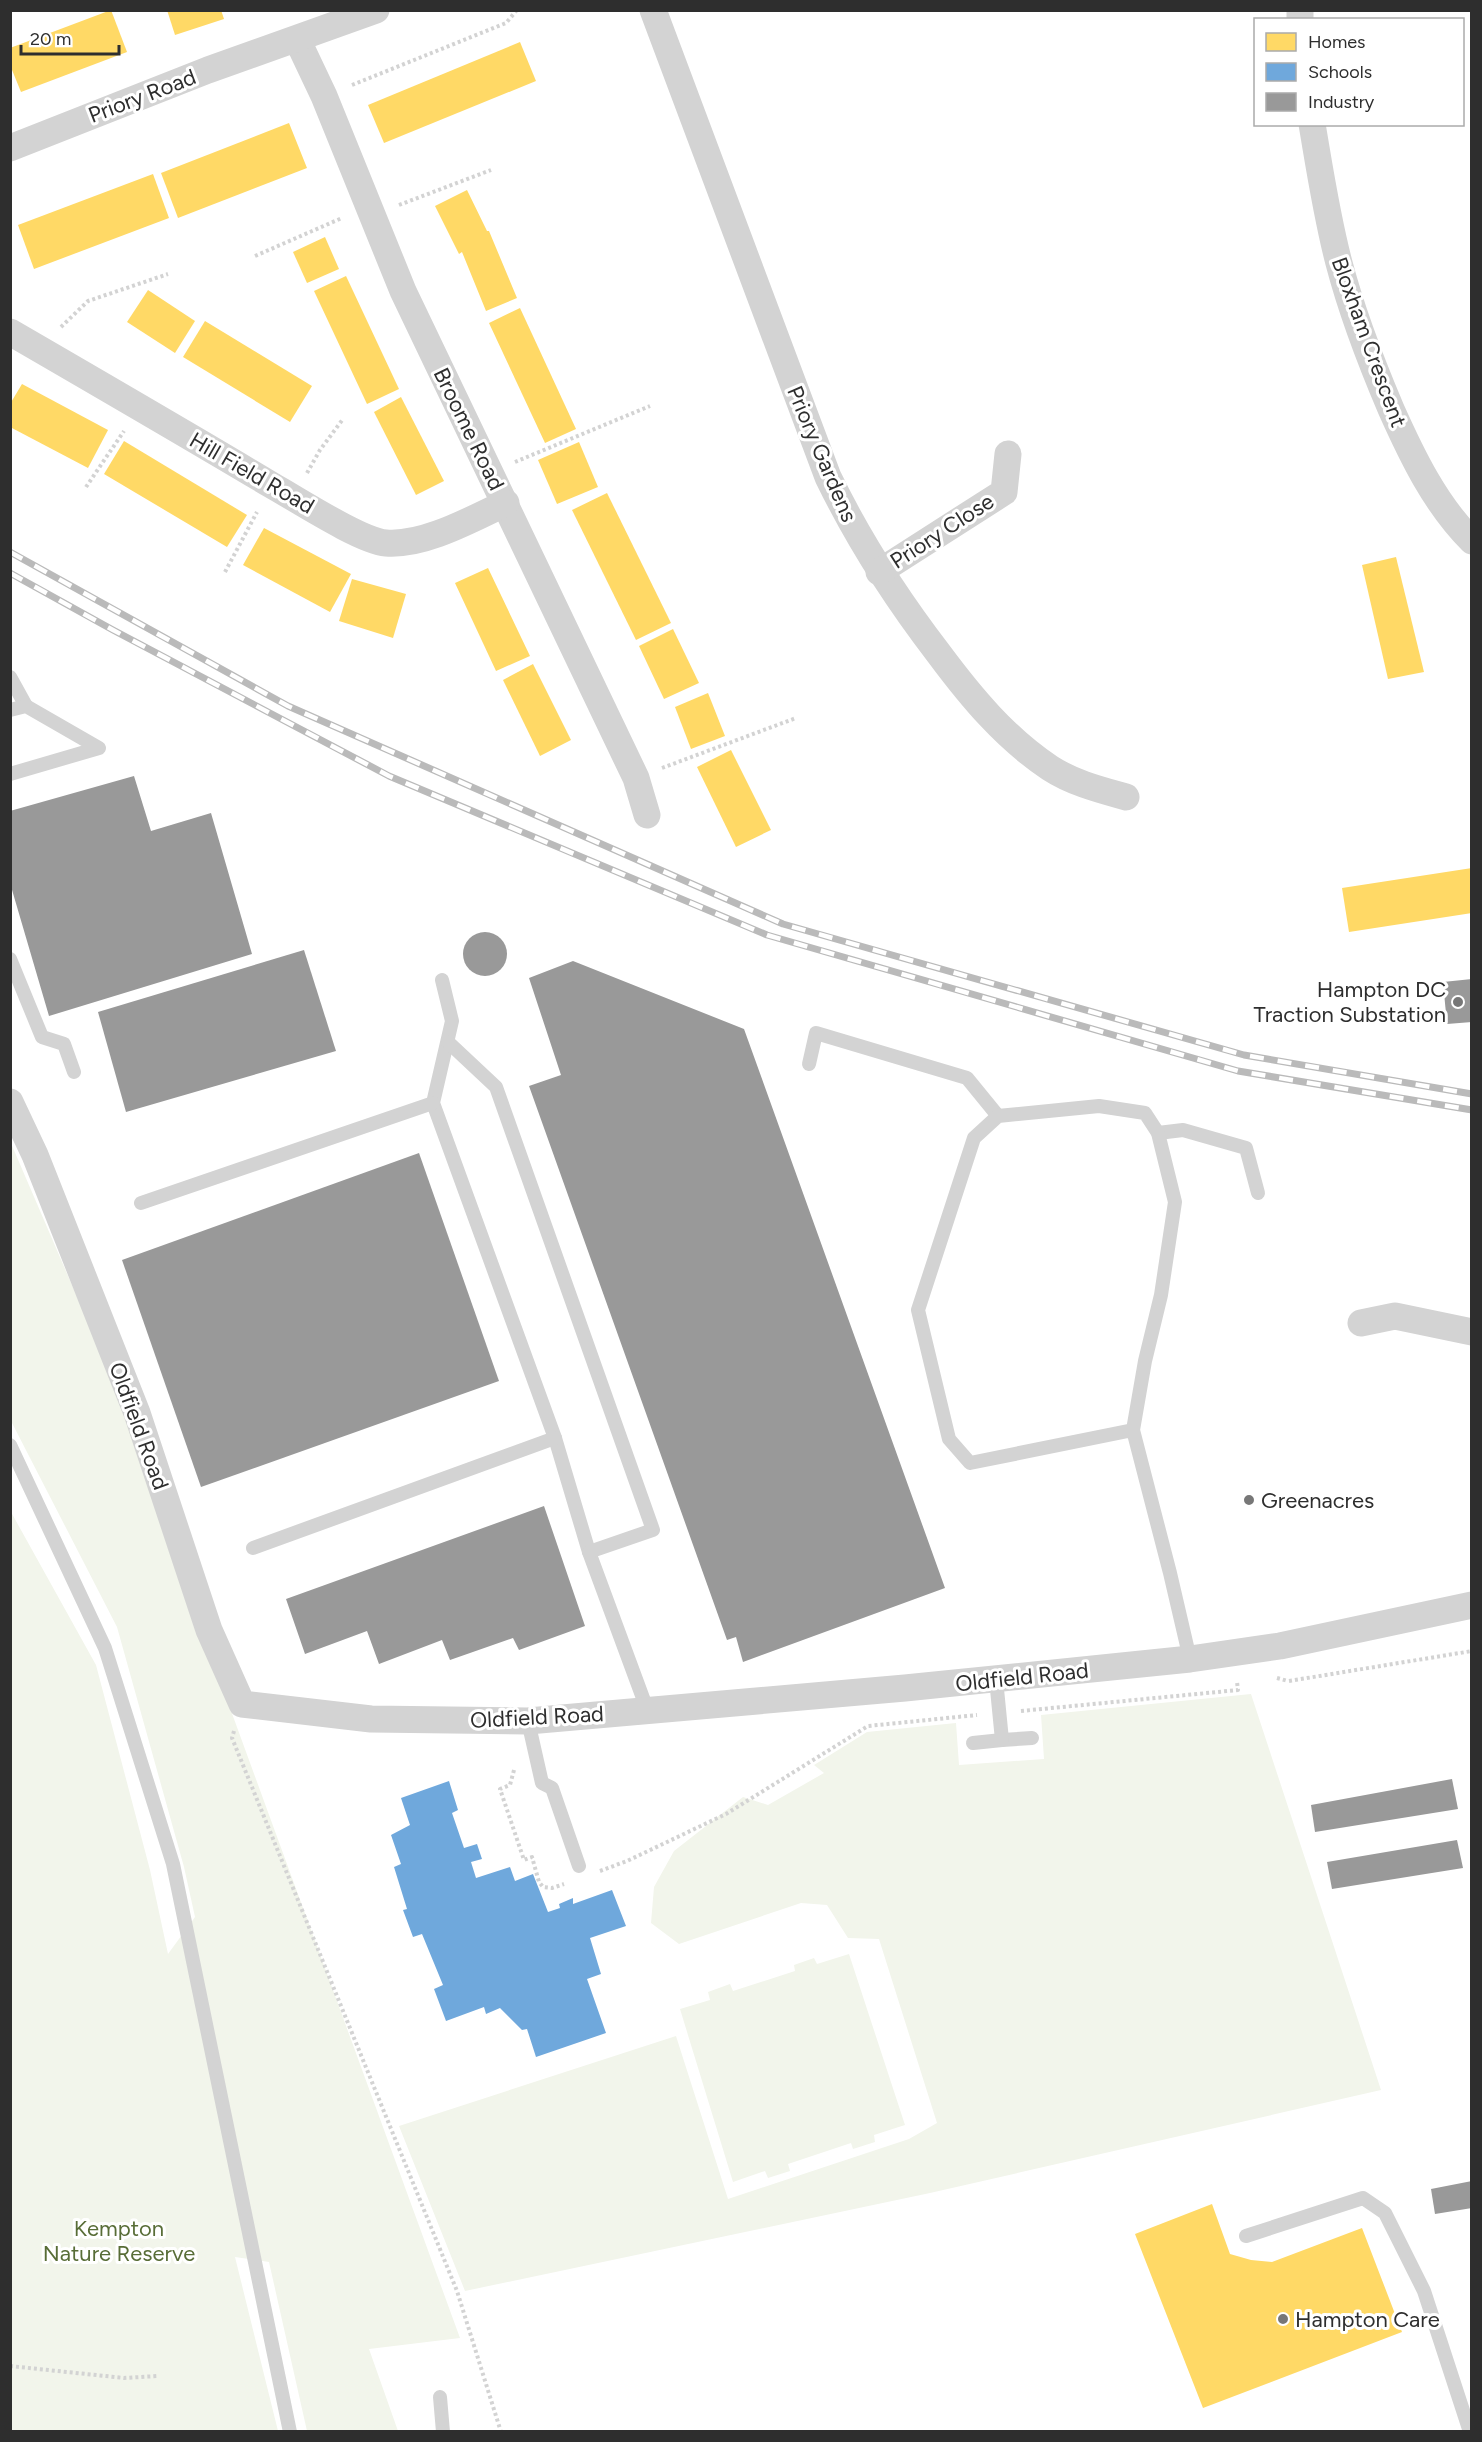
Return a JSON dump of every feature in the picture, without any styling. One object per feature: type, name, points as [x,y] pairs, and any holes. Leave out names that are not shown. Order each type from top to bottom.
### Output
[{"type":"street","name":"Priory Road","points":[[10,148],[208,70],[376,10]]},
{"type":"street","name":"Priory Gardens","points":[[653,10],[828,477],[879,572],[957,678],[1003,730],[1051,769],[1095,788],[1126,797]]},
{"type":"street","name":"Broome Road","points":[[297,39],[324,96],[369,212],[403,291],[636,778],[647,815]]},
{"type":"street","name":"Bloxham Crescent","points":[[1312,126],[1328,220],[1339,264],[1364,340],[1420,470],[1444,509],[1472,541]]},
{"type":"street","name":"Hill Field Road","points":[[10,332],[364,536],[389,543],[408,541],[441,532],[506,503]]},
{"type":"street","name":"Priory Close","points":[[879,572],[1004,492],[1008,454]]},
{"type":"street","name":"Oldfield Road","points":[[10,1102],[35,1155],[137,1413],[209,1630],[242,1704],[371,1719],[528,1721],[996,1680],[1190,1659],[1281,1646],[1472,1605]]},
{"type":"street","points":[[1361,1323],[1395,1316],[1472,1332]]},
{"type":"lane","points":[[10,677],[26,706],[99,748],[10,774]]},
{"type":"lane","points":[[10,710],[26,706]]},
{"type":"lane","points":[[10,959],[42,1037],[64,1044],[74,1072]]},
{"type":"lane","points":[[442,980],[452,1021],[433,1103],[555,1438],[589,1552],[647,1709]]},
{"type":"lane","points":[[809,1064],[816,1033],[968,1078],[998,1116]]},
{"type":"lane","points":[[448,1041],[496,1087],[653,1530],[589,1552]]},
{"type":"lane","points":[[141,1203],[433,1103]]},
{"type":"lane","points":[[1133,1430],[970,1463],[949,1439],[918,1310],[974,1138],[998,1116],[1099,1106],[1145,1113],[1158,1133],[1175,1202],[1161,1295],[1145,1361],[1133,1430],[1190,1659]]},
{"type":"lane","points":[[1158,1133],[1183,1130],[1246,1148],[1258,1193]]},
{"type":"lane","points":[[253,1548],[555,1438]]},
{"type":"lane","points":[[10,1445],[105,1648],[173,1864],[290,2432]]},
{"type":"lane","points":[[996,1680],[1002,1740]]},
{"type":"lane","points":[[528,1721],[542,1783],[552,1788],[581,1872]]},
{"type":"lane","points":[[973,1743],[1032,1738]]},
{"type":"lane","points":[[1246,2236],[1363,2198],[1385,2212],[1424,2291],[1470,2432]]},
{"type":"lane","points":[[440,2397],[443,2432]]},
{"type":"path","points":[[324,96],[506,23],[517,10]]},
{"type":"path","points":[[255,256],[369,212],[491,170]]},
{"type":"path","points":[[39,349],[88,301],[168,274]]},
{"type":"path","points":[[490,473],[650,406]]},
{"type":"path","points":[[86,487],[140,408]]},
{"type":"path","points":[[225,572],[283,491],[320,450],[343,419]]},
{"type":"path","points":[[636,778],[796,718]]},
{"type":"path","points":[[1281,1646],[1288,1681]]},
{"type":"path","points":[[1268,1676],[1288,1681],[1472,1651]]},
{"type":"path","points":[[516,1762],[510,1785],[500,1789],[524,1860],[532,1857],[539,1882],[543,1887],[552,1888],[581,1872],[627,1861],[726,1814],[868,1726],[1238,1690],[1236,1677]]},
{"type":"path","points":[[242,1704],[232,1738],[457,2291],[501,2432]]},
{"type":"path","points":[[10,2366],[124,2378],[157,2376]]},
{"type":"green space","name":"Kempton Nature Reserve","points":[[10,1141],[130,1420],[230,1708],[460,2338],[369,2349],[398,2431],[307,2431],[269,2262],[235,2257],[278,2431],[11,2431],[11,1512],[96,1665],[150,1870],[168,1954],[195,1917],[184,1867],[117,1627],[11,1421]]},
{"type":"green space","points":[[1251,1694],[1381,2090],[930,2193],[465,2291],[399,2126],[676,2036],[728,2199],[909,2139],[937,2123],[879,1939],[848,1938],[827,1905],[801,1903],[679,1944],[651,1923],[654,1887],[674,1851],[743,1797],[768,1805],[824,1773],[814,1765],[867,1732],[956,1723],[959,1765],[1044,1759],[1041,1715]]},
{"type":"green space","points":[[849,1954],[905,2125],[874,2135],[875,2142],[853,2149],[851,2143],[788,2164],[790,2171],[768,2178],[765,2171],[733,2182],[680,2009],[710,2000],[708,1992],[730,1984],[733,1991],[795,1971],[794,1965],[814,1958],[817,1964]]},
{"type":"building: Homes","points":[[111,10],[127,52],[21,92],[10,65],[10,48]]},
{"type":"building: Homes","points":[[167,10],[221,10],[224,19],[175,35]]},
{"type":"building: Homes","points":[[520,42],[536,81],[384,143],[368,105]]},
{"type":"building: Homes","points":[[289,123],[307,168],[178,218],[161,173]]},
{"type":"building: Homes","points":[[153,174],[169,218],[34,269],[18,225]]},
{"type":"building: Homes","points":[[467,190],[489,231],[517,298],[486,311],[462,252],[459,254],[435,206]]},
{"type":"building: Homes","points":[[325,237],[339,269],[307,283],[293,252]]},
{"type":"building: Homes","points":[[346,276],[399,389],[367,404],[314,291]]},
{"type":"building: Homes","points":[[148,290],[195,321],[175,353],[127,322]]},
{"type":"building: Homes","points":[[520,308],[576,429],[545,443],[489,323]]},
{"type":"building: Homes","points":[[205,321],[312,386],[290,422],[183,357]]},
{"type":"building: Homes","points":[[22,384],[108,430],[88,468],[10,427],[10,404]]},
{"type":"building: Homes","points":[[401,397],[444,481],[416,495],[374,412]]},
{"type":"building: Homes","points":[[124,441],[247,515],[227,547],[104,474]]},
{"type":"building: Homes","points":[[579,442],[598,487],[557,504],[538,460]]},
{"type":"building: Homes","points":[[607,493],[671,623],[636,640],[572,510]]},
{"type":"building: Homes","points":[[264,528],[351,574],[330,612],[243,565]]},
{"type":"building: Homes","points":[[1396,557],[1424,672],[1388,679],[1362,565]]},
{"type":"building: Homes","points":[[488,568],[530,656],[496,671],[455,583]]},
{"type":"building: Homes","points":[[352,579],[406,594],[393,638],[339,621]]},
{"type":"building: Homes","points":[[673,629],[699,683],[664,699],[639,646]]},
{"type":"building: Homes","points":[[533,664],[571,740],[540,756],[503,680]]},
{"type":"building: Homes","points":[[708,693],[725,736],[691,749],[675,707]]},
{"type":"building: Homes","points":[[731,750],[771,830],[736,847],[697,767]]},
{"type":"building: Homes","points":[[1472,868],[1472,913],[1349,932],[1342,888]]},
{"type":"building: Homes","name":"Hampton Care","points":[[1212,2204],[1230,2254],[1251,2260],[1272,2262],[1362,2228],[1402,2332],[1203,2408],[1135,2234]]},
{"type":"building: Schools","points":[[449,1781],[458,1810],[452,1813],[464,1848],[477,1844],[482,1859],[471,1862],[476,1878],[510,1867],[515,1881],[533,1874],[548,1912],[560,1908],[559,1904],[573,1898],[573,1904],[612,1890],[626,1926],[590,1938],[601,1974],[587,1979],[606,2033],[536,2057],[527,2029],[522,2030],[500,2008],[486,2014],[484,2007],[446,2021],[434,1989],[443,1985],[422,1934],[413,1937],[403,1910],[407,1909],[394,1867],[401,1864],[391,1835],[410,1825],[401,1798]]},
{"type":"building: Industry","points":[[134,776],[151,831],[211,813],[252,954],[49,1016],[10,883],[10,811]]},
{"type":"building: Industry","points":[[485,932],[494,933],[501,938],[506,945],[506,963],[501,970],[494,975],[485,976],[476,975],[469,970],[464,963],[463,954],[464,945],[469,938],[476,933]]},
{"type":"building: Industry","points":[[304,950],[336,1051],[126,1112],[98,1012]]},
{"type":"building: Industry","points":[[573,961],[744,1029],[945,1588],[743,1662],[736,1637],[727,1640],[529,1086],[561,1075],[529,978]]},
{"type":"building: Industry","name":"Hampton DC Traction Substation","points":[[1472,979],[1472,1022],[1447,1024],[1443,982]]},
{"type":"building: Industry","points":[[419,1153],[499,1381],[201,1487],[122,1260]]},
{"type":"building: Industry","points":[[544,1506],[585,1626],[519,1650],[513,1638],[450,1660],[442,1640],[379,1664],[367,1631],[305,1654],[286,1599]]},
{"type":"building: Industry","points":[[1452,1779],[1458,1809],[1315,1832],[1311,1805]]},
{"type":"building: Industry","points":[[1457,1840],[1463,1868],[1332,1889],[1327,1862]]},
{"type":"building: Industry","points":[[1472,2181],[1472,2208],[1435,2214],[1431,2189]]},
{"type":"railway","points":[[10,552],[288,706],[783,924],[1244,1055],[1472,1094]]},
{"type":"railway","points":[[10,573],[389,776],[767,935],[1238,1071],[1472,1110]]},
{"type":"place","name":"Hampton DC Traction Substation","points":[[1458,1002]]},
{"type":"place","name":"Greenacres","points":[[1249,1500]]},
{"type":"place","name":"Hampton Care","points":[[1283,2319]]}]
